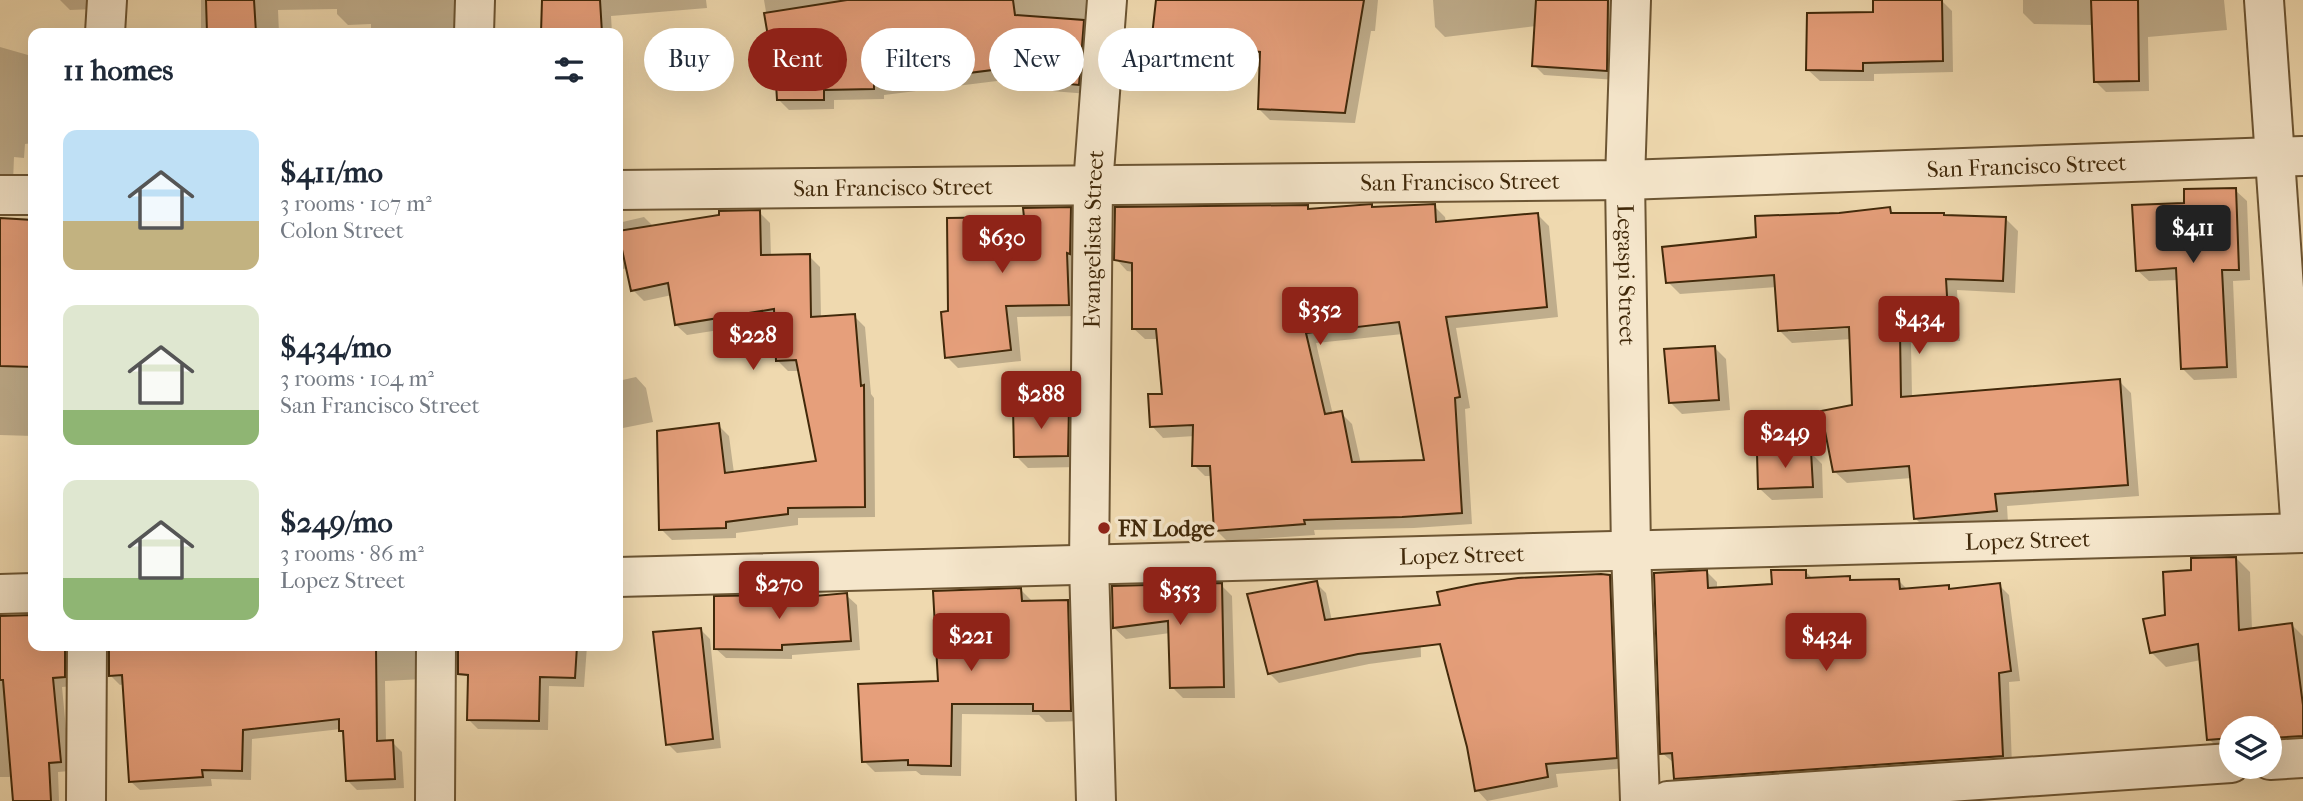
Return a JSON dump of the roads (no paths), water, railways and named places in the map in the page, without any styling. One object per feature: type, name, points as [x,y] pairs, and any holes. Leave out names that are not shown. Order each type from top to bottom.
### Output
[{"type":"street","points":[[105,28],[107,0]]},
{"type":"street","points":[[474,28],[475,0]]},
{"type":"street","name":"Evangelista Street","points":[[1096,801],[1089,565],[1093,185],[1107,0]]},
{"type":"street","name":"Legaspi Street","points":[[1631,0],[1625,180],[1631,551],[1640,801]]},
{"type":"street","points":[[2264,0],[2289,156],[2302,533]]},
{"type":"street","name":"San Francisco Street","points":[[623,190],[1625,180],[2289,156]]},
{"type":"street","points":[[0,195],[28,195]]},
{"type":"street","name":"Lopez Street","points":[[623,577],[2302,533]]},
{"type":"street","points":[[0,594],[28,593]]},
{"type":"street","points":[[86,801],[87,651]]},
{"type":"street","points":[[435,801],[436,651]]},
{"type":"street","points":[[2282,759],[2303,758]]},
{"type":"street","points":[[1668,801],[2219,764]]},
{"type":"place","name":"FN Lodge","points":[[1104,528]]}]
